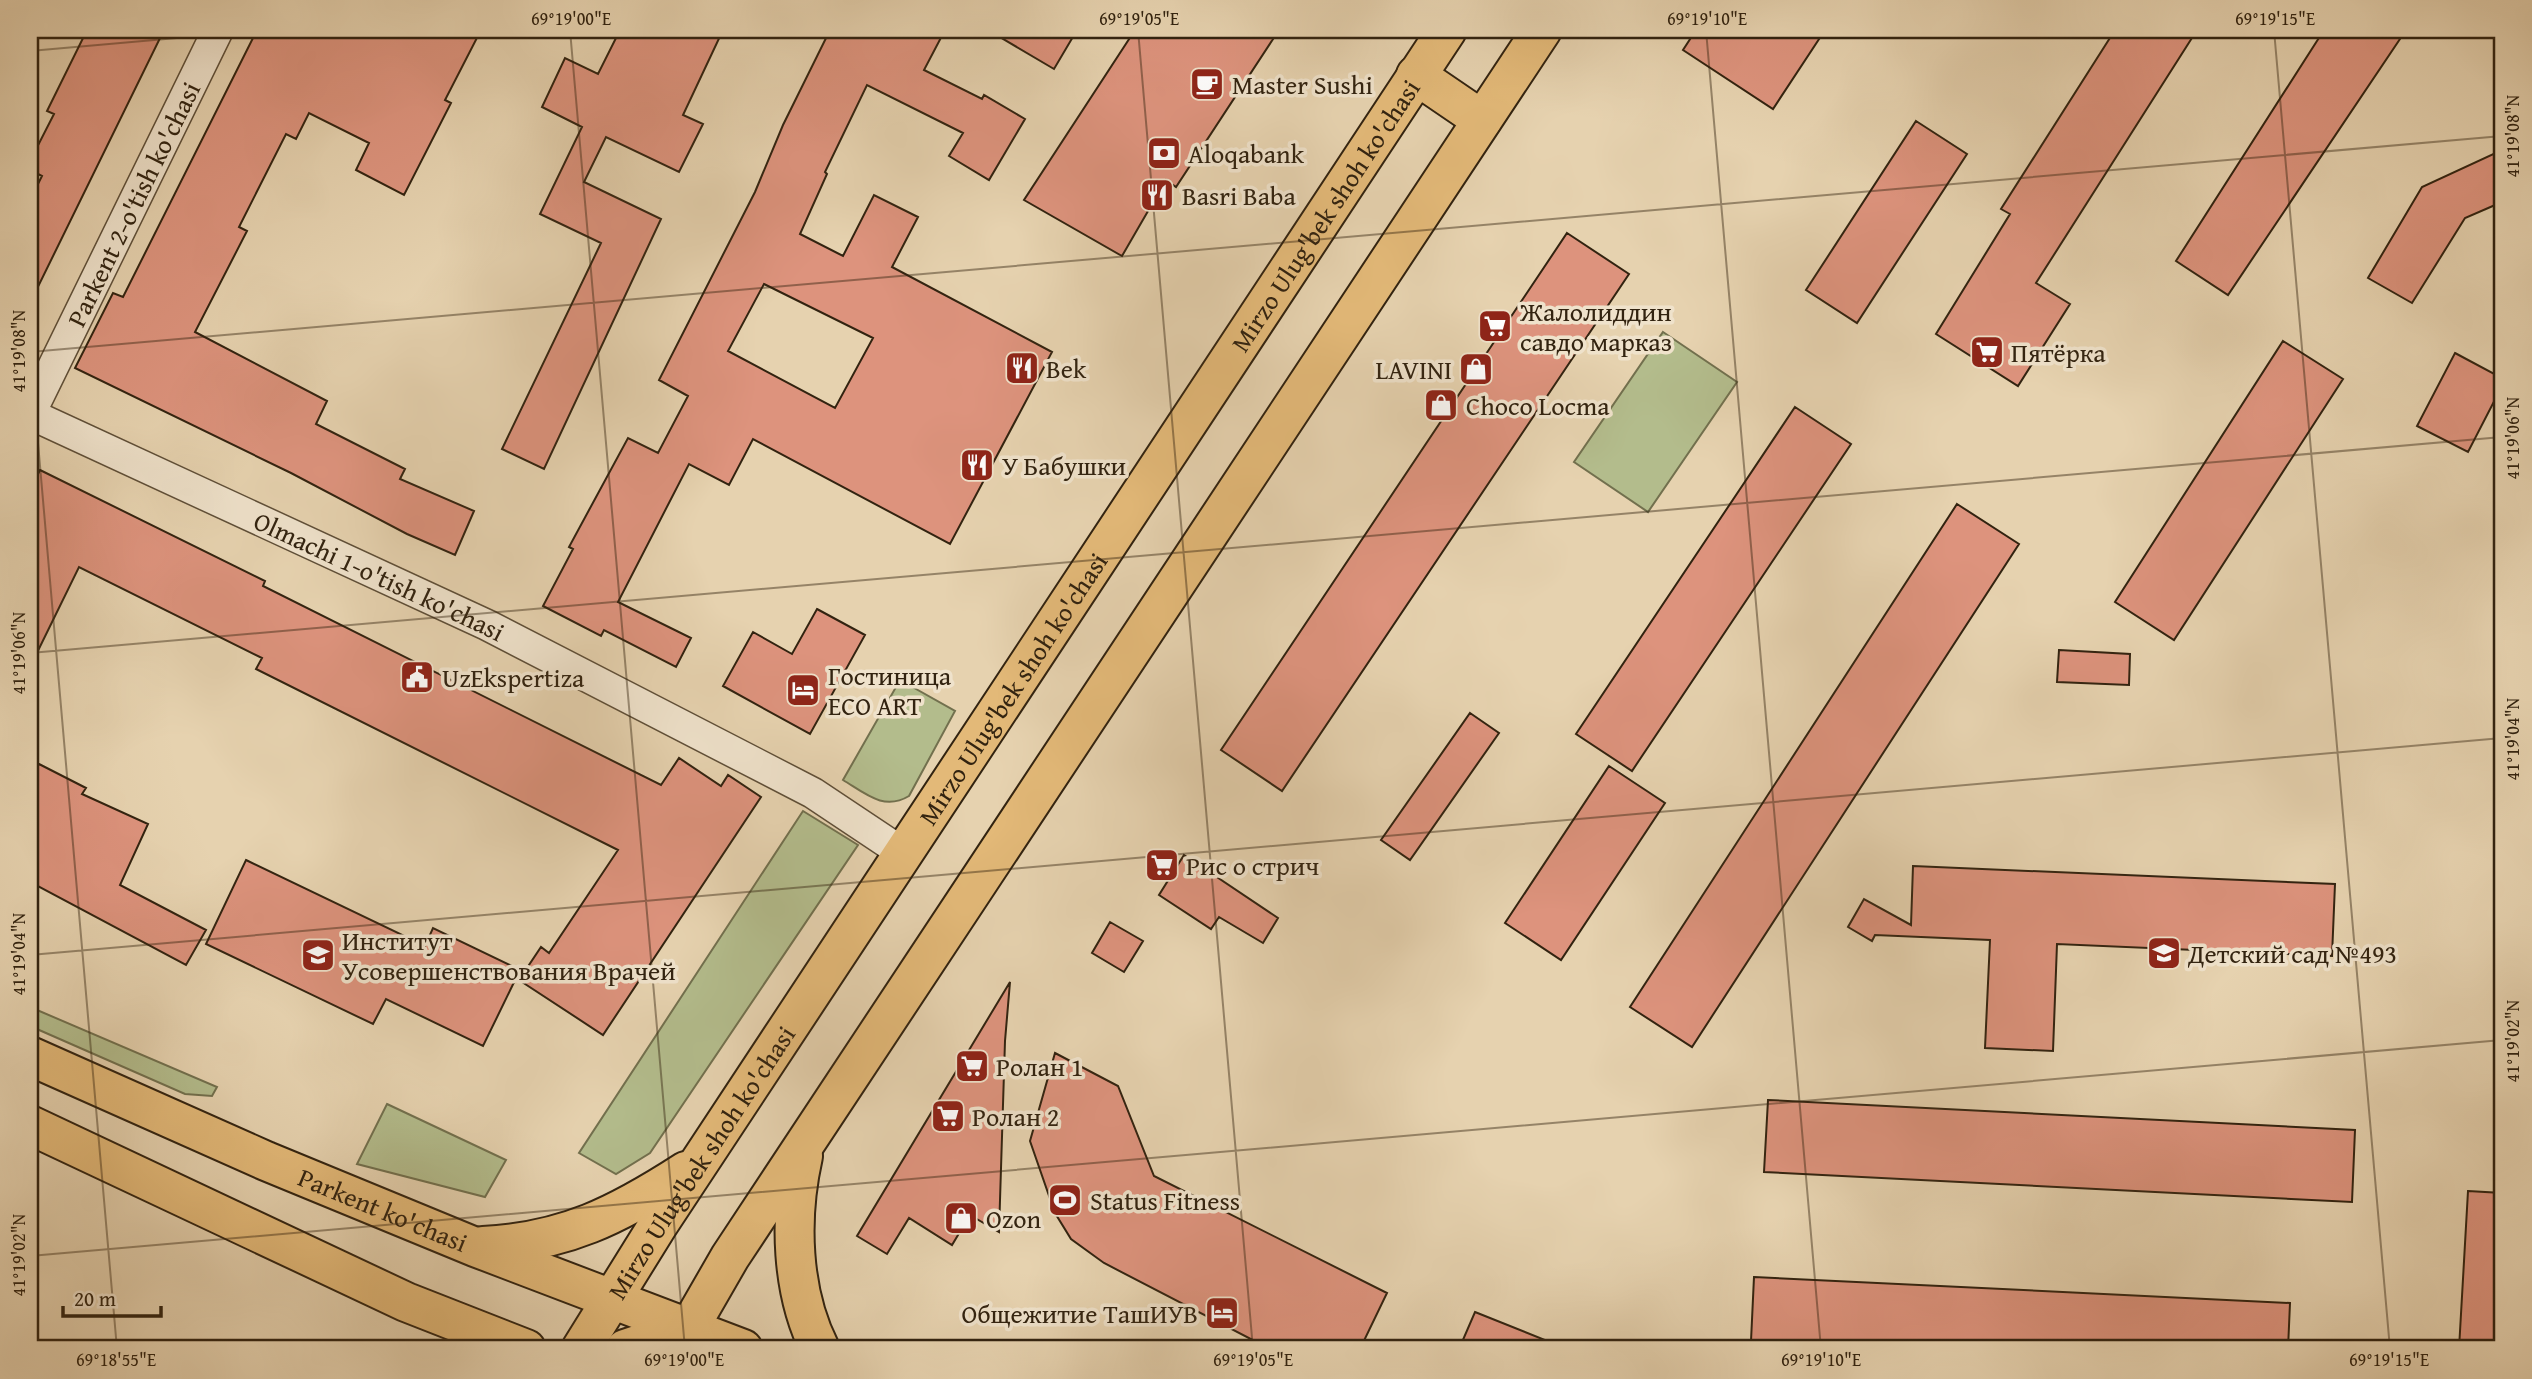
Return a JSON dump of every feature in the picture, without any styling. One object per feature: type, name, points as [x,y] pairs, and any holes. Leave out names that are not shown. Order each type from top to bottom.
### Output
[{"type":"main road","name":"Mirzo Ulug'bek shoh ko'chasi","points":[[581,1349],[610,1298],[699,1162],[1447,30]]},
{"type":"main road","points":[[610,1298],[629,1349],[683,1339],[730,1257],[1542,30]]},
{"type":"main road","points":[[1416,75],[1482,120]]},
{"type":"main road","name":"Parkent ko'chasi","points":[[30,1056],[266,1161],[475,1247],[610,1298],[683,1339],[743,1349]]},
{"type":"main road","points":[[30,1125],[406,1302],[526,1349]]},
{"type":"main road","points":[[806,1142],[799,1175],[796,1239],[804,1306],[820,1349]]},
{"type":"main road","points":[[475,1247],[531,1242],[586,1227],[636,1203],[699,1162]]},
{"type":"main road","points":[[443,1316],[472,1349]]},
{"type":"street","name":"Parkent 2-o'tish ko'chasi","points":[[30,414],[218,30]]},
{"type":"street","name":"Olmachi 1-o'tish ko'chasi","points":[[30,414],[487,625],[813,793],[903,853]]},
{"type":"green space","points":[[1663,332],[1737,382],[1648,512],[1574,462]]},
{"type":"green space","points":[[900,680],[955,711],[909,796],[891,802],[875,799],[843,780]]},
{"type":"green space","points":[[803,811],[858,845],[650,1153],[616,1174],[579,1153]]},
{"type":"green space","points":[[30,1007],[217,1087],[212,1096],[185,1094],[30,1026]]},
{"type":"green space","points":[[387,1104],[506,1160],[485,1197],[357,1164]]},
{"type":"building","points":[[87,30],[164,30],[30,303],[30,200],[42,176],[30,170],[30,161],[54,114],[47,111]]},
{"type":"building","points":[[257,30],[481,30],[445,100],[451,103],[404,195],[356,170],[369,143],[309,113],[296,139],[286,134],[239,227],[247,231],[195,332],[327,401],[316,424],[405,469],[400,479],[474,511],[455,555],[407,534],[291,473],[75,368],[113,293],[123,297]]},
{"type":"building","points":[[620,30],[723,30],[683,115],[703,124],[679,172],[606,137],[584,182],[661,219],[544,469],[502,449],[601,243],[540,214],[582,127],[542,107],[565,58],[598,74]]},
{"type":"building","points":[[830,30],[945,30],[924,70],[982,99],[984,95],[1025,119],[989,180],[949,156],[963,133],[867,85],[825,172],[827,174],[800,234],[843,256],[874,195],[918,217],[892,267],[1052,352],[950,544],[753,439],[729,485],[689,464],[618,602],[691,638],[676,667],[604,630],[601,636],[543,606],[573,549],[569,547],[628,438],[658,453],[688,396],[659,380],[755,192],[783,125]],"holes":[[[764,284],[873,338],[835,408],[728,351]]]},
{"type":"building","points":[[988,30],[1077,30],[1054,69]]},
{"type":"building","points":[[1135,30],[1279,30],[1176,187],[1166,180],[1122,256],[1024,200]]},
{"type":"building","points":[[1696,30],[1825,30],[1773,109],[1683,50]]},
{"type":"building","points":[[2115,30],[2197,30],[2036,283],[2070,304],[2018,386],[1936,334],[2010,214],[2001,209]]},
{"type":"building","points":[[2324,30],[2406,30],[2228,295],[2176,261]]},
{"type":"building","points":[[1916,121],[1967,154],[1857,323],[1806,290]]},
{"type":"building","points":[[2502,150],[2502,202],[2465,218],[2412,303],[2368,278],[2422,187]]},
{"type":"building","points":[[1567,233],[1629,274],[1282,791],[1221,750]]},
{"type":"building","points":[[2283,341],[2343,379],[2174,640],[2115,602]]},
{"type":"building","points":[[2455,353],[2502,378],[2502,386],[2468,452],[2417,426]]},
{"type":"building","points":[[1795,407],[1851,444],[1632,771],[1576,734]]},
{"type":"building","points":[[40,470],[265,581],[263,586],[661,785],[679,758],[721,786],[728,775],[761,797],[603,1035],[519,980],[541,947],[549,953],[618,850],[256,669],[262,658],[79,567],[30,667],[30,490]]},
{"type":"building","points":[[1957,504],[2019,544],[1692,1047],[1630,1007]]},
{"type":"building","points":[[817,609],[865,635],[810,734],[723,686],[753,632],[792,654]]},
{"type":"building","points":[[2059,650],[2130,654],[2129,685],[2057,682]]},
{"type":"building","points":[[1470,713],[1499,733],[1410,860],[1381,840]]},
{"type":"building","points":[[39,764],[86,788],[82,794],[148,824],[120,885],[206,930],[186,965],[30,882],[30,782]]},
{"type":"building","points":[[1609,766],[1665,803],[1561,960],[1505,923]]},
{"type":"building","points":[[1184,855],[1278,918],[1263,943],[1219,917],[1211,929],[1159,895]]},
{"type":"building","name":"Институт Усовершенствования Врачей","points":[[246,860],[425,946],[433,928],[520,970],[483,1046],[386,999],[373,1024],[206,944]]},
{"type":"building","points":[[1913,866],[2335,884],[2332,956],[2057,944],[2053,1051],[1985,1048],[1990,940],[1875,935],[1872,941],[1848,927],[1864,899],[1911,925]]},
{"type":"building","points":[[1110,922],[1143,941],[1124,972],[1092,953]]},
{"type":"building","points":[[1010,982],[1005,1041],[999,1232],[970,1215],[952,1245],[909,1218],[887,1254],[857,1236]]},
{"type":"building","points":[[1055,1053],[1118,1086],[1154,1176],[1387,1293],[1360,1349],[1270,1349],[1104,1263],[1071,1239],[1055,1213],[1030,1141]]},
{"type":"building","points":[[1768,1100],[2355,1130],[2352,1202],[1764,1172]]},
{"type":"building","points":[[2468,1191],[2502,1193],[2502,1349],[2459,1349]]},
{"type":"building","points":[[1754,1277],[2290,1303],[2288,1349],[1925,1349],[1751,1341]]},
{"type":"building","points":[[1475,1312],[1565,1348],[1459,1349]]},
{"type":"place","name":"Master Sushi","points":[[1207,84]]},
{"type":"place","name":"Aloqabank","points":[[1164,153]]},
{"type":"place","name":"Basri Baba","points":[[1157,195]]},
{"type":"place","name":"Жалолиддин савдо марказ","points":[[1495,326]]},
{"type":"place","name":"Пятёрка","points":[[1987,352]]},
{"type":"place","name":"Bek","points":[[1022,368]]},
{"type":"place","name":"LAVINI","points":[[1476,369]]},
{"type":"place","name":"Choco Locma","points":[[1441,405]]},
{"type":"place","name":"У Бабушки","points":[[977,465]]},
{"type":"place","name":"UzEkspertiza","points":[[417,677]]},
{"type":"place","name":"Гостиница ECO ART","points":[[803,690]]},
{"type":"place","name":"Рис о стрич","points":[[1162,865]]},
{"type":"place","name":"Детский сад №493","points":[[2164,953]]},
{"type":"place","name":"Институт Усовершенствования Врачей","points":[[318,955]]},
{"type":"place","name":"Ролан 1","points":[[972,1066]]},
{"type":"place","name":"Ролан 2","points":[[948,1116]]},
{"type":"place","name":"Status Fitness","points":[[1065,1200]]},
{"type":"place","name":"Ozon","points":[[961,1218]]},
{"type":"place","name":"Общежитие ТашИУВ","points":[[1222,1313]]}]
